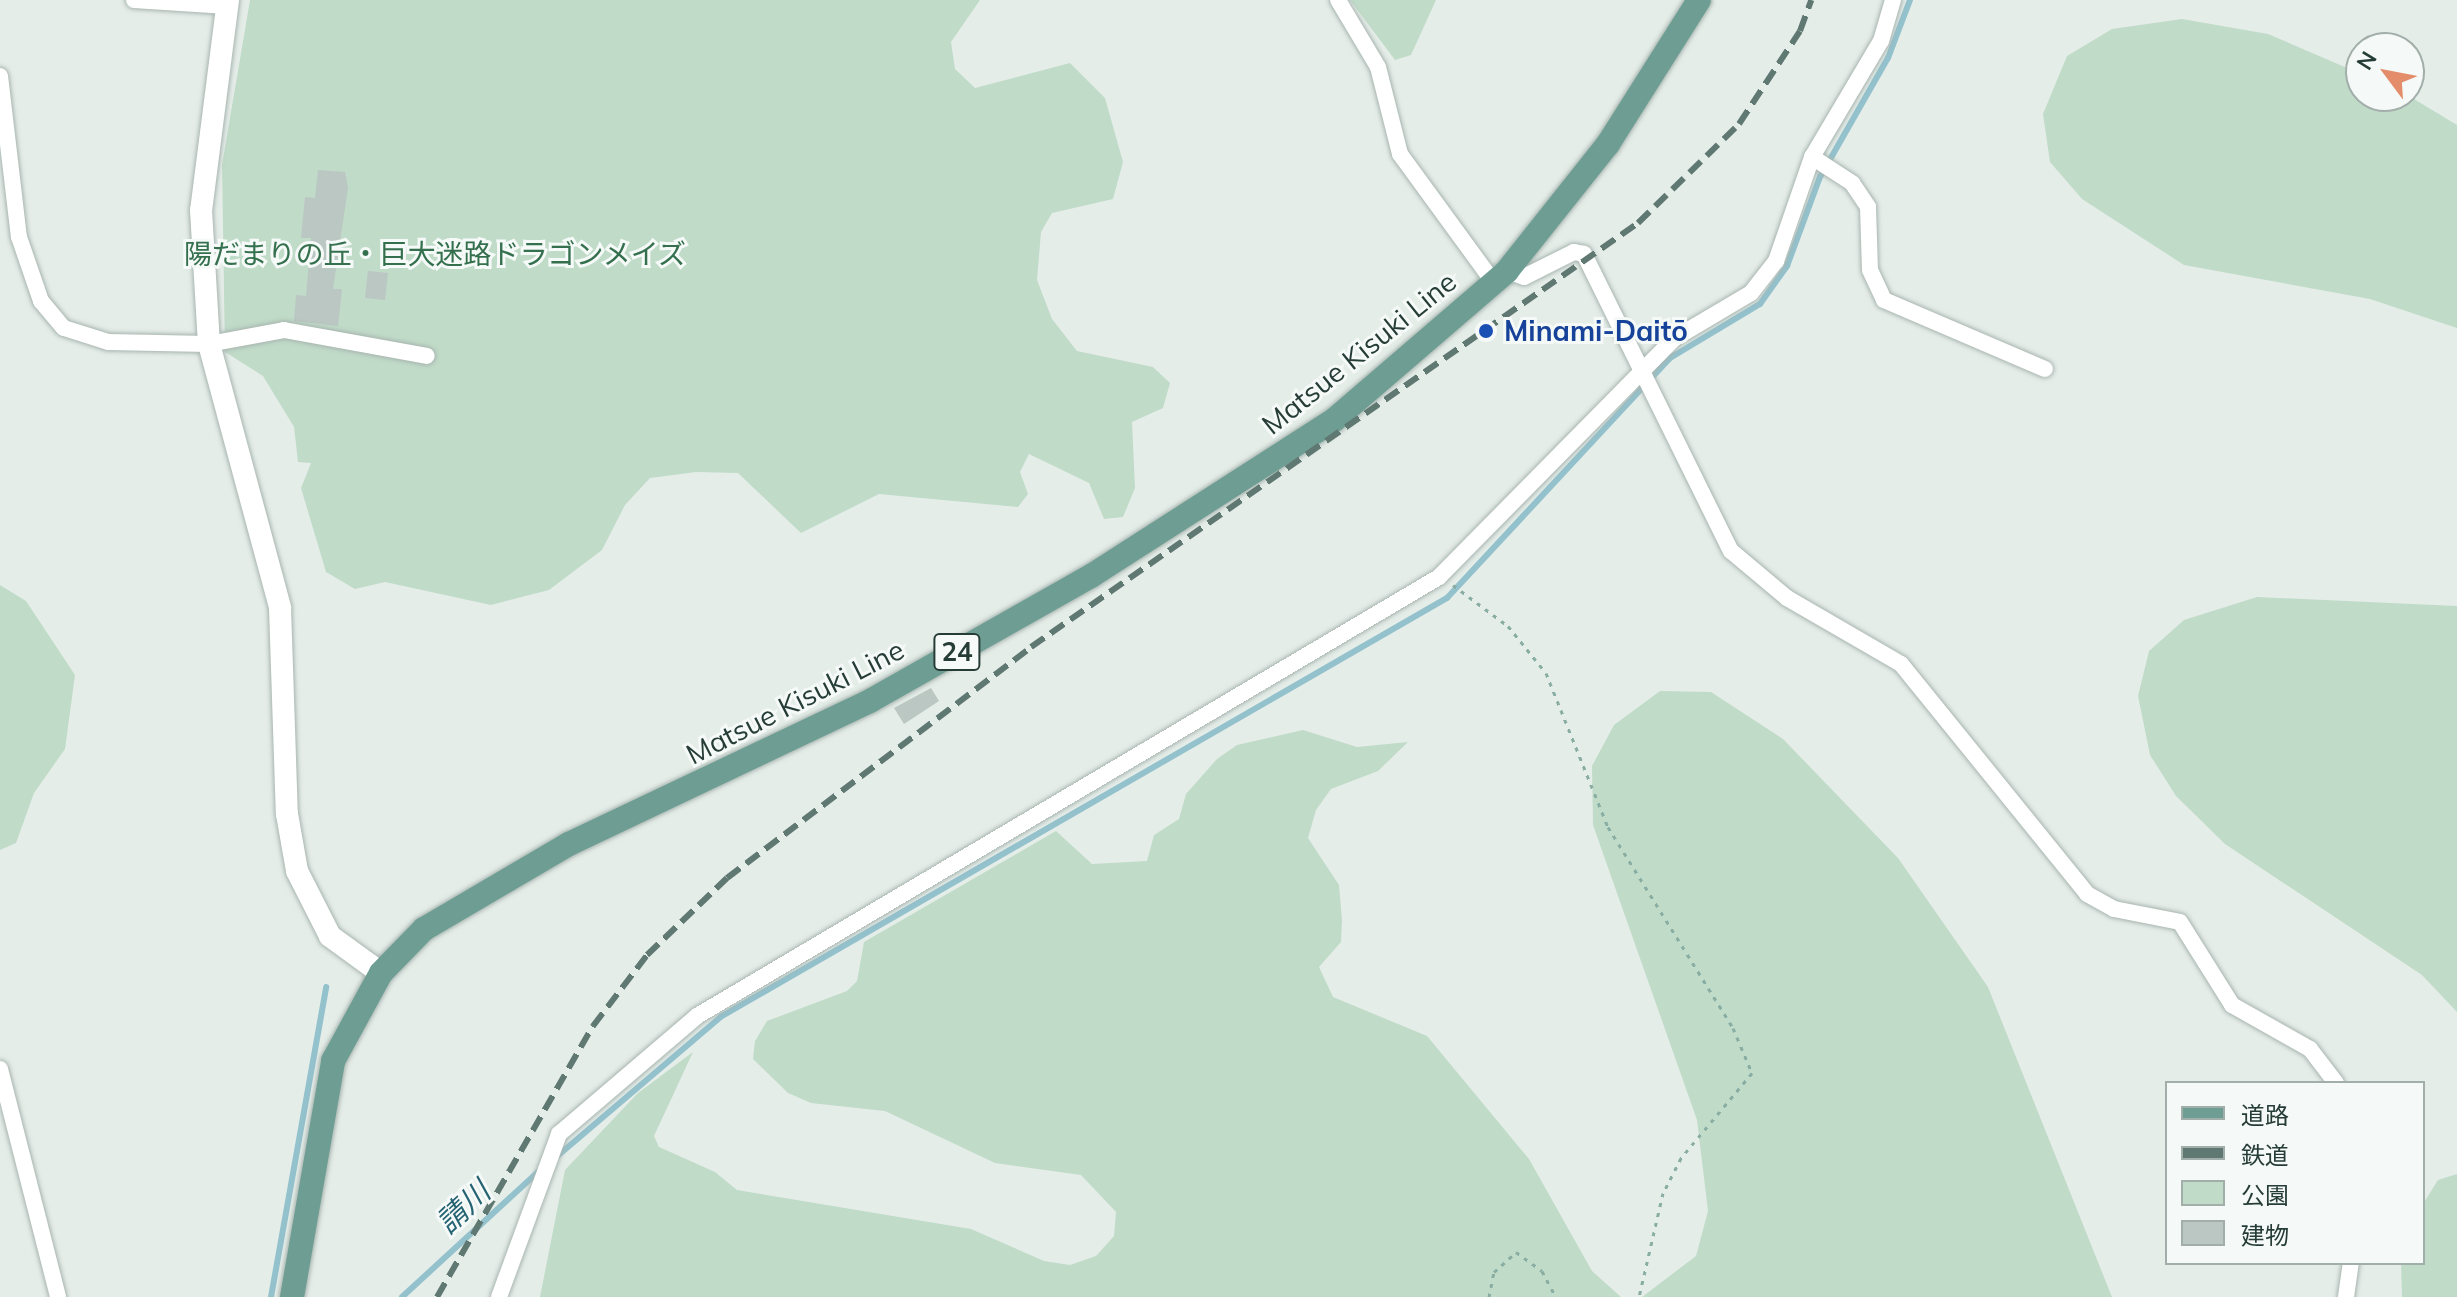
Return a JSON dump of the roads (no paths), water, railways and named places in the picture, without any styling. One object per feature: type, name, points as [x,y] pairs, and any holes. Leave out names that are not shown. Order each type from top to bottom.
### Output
[{"type":"main road","name":"Matsue Kisuki Line","points":[[292,1297],[333,1061],[381,973],[424,929],[474,896],[870,701],[1091,576],[1334,420],[1500,277],[1608,144],[1699,0]]},
{"type":"street","points":[[134,0],[228,3],[201,210],[209,344],[280,608],[287,814],[297,871],[330,936],[381,973]]},
{"type":"street","points":[[1338,0],[1378,67],[1400,154],[1500,277],[1524,277],[1581,252],[1731,551],[1787,598],[1901,664],[2087,894],[2114,909],[2180,922],[2232,1005],[2310,1049],[2334,1081]]},
{"type":"street","points":[[499,1297],[559,1134],[721,998],[1439,577],[1646,379],[1675,338],[1751,293],[1776,261],[1881,41],[1893,0]]},
{"type":"street","points":[[0,76],[19,237],[51,316],[79,335],[108,342],[209,344],[284,330],[427,356]]},
{"type":"street","points":[[1822,162],[1868,207],[1870,270],[1884,300],[2045,369]]},
{"type":"street","points":[[0,1069],[58,1297]]},
{"type":"street","points":[[2346,1297],[2351,1265]]},
{"type":"waterway","points":[[555,1158],[722,1016],[1447,598],[1670,358],[1760,304],[1787,266],[1820,177],[1888,58],[1910,0]]},
{"type":"waterway","points":[[271,1297],[326,987]]},
{"type":"waterway","name":"請川","points":[[402,1297],[540,1170]]},
{"type":"railway","points":[[437,1297],[593,1026],[647,955],[727,878],[1031,647],[1638,223],[1739,124],[1800,31],[1811,0]]},
{"type":"place","name":"Minami-Daitō","points":[[1486,331]]},
{"type":"park label","name":"陽だまりの丘・巨大迷路ドラゴンメイズ","points":[[435,254]]}]
